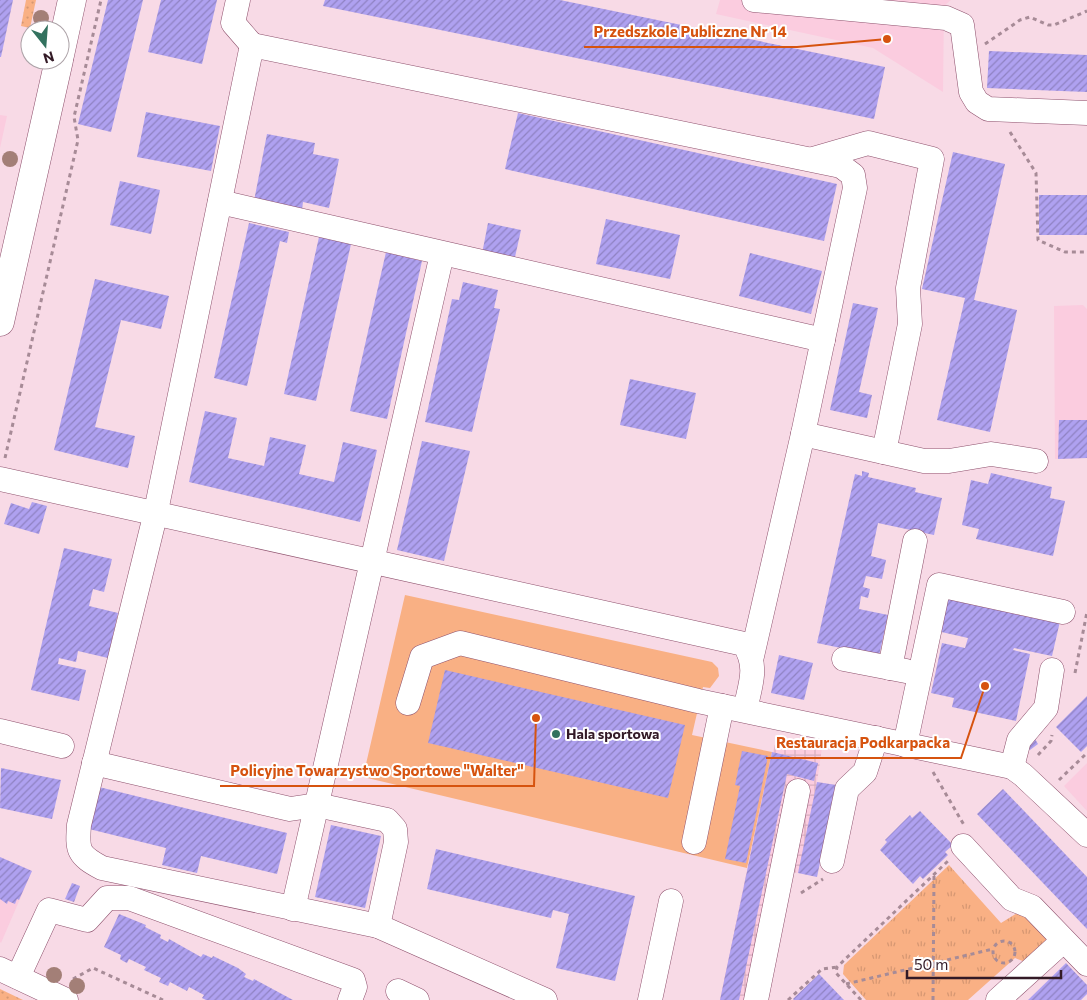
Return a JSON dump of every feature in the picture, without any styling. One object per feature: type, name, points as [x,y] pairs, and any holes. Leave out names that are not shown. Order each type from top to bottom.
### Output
[{"type":"main road","points":[[68,20],[72,0]]},
{"type":"main road","points":[[0,322],[57,70]]},
{"type":"street","points":[[238,0],[233,24],[252,45],[841,166],[853,175],[855,188],[803,434],[752,656],[754,669],[745,710]]},
{"type":"street","points":[[754,0],[946,18],[962,25],[970,92],[977,102],[988,109],[1087,113]]},
{"type":"street","points":[[252,45],[155,516],[79,825],[78,846],[87,860],[102,868],[378,926],[545,1000]]},
{"type":"street","points":[[811,160],[868,142],[932,159],[908,288],[910,324],[884,452]]},
{"type":"street","points":[[220,202],[823,340]]},
{"type":"street","points":[[293,909],[374,563],[442,254]]},
{"type":"street","points":[[803,434],[924,461],[949,461],[991,454],[1036,461]]},
{"type":"street","points":[[2,469],[155,516],[729,640],[744,644],[752,656]]},
{"type":"street","points":[[890,668],[915,540]]},
{"type":"street","points":[[905,744],[939,586],[1063,612]]},
{"type":"street","points":[[408,703],[422,657],[460,643],[722,706],[1012,767],[1087,835]]},
{"type":"street","points":[[844,659],[920,674]]},
{"type":"street","points":[[1012,767],[1019,740],[1046,708],[1052,670]]},
{"type":"street","points":[[694,842],[722,706]]},
{"type":"street","points":[[0,731],[62,746]]},
{"type":"street","points":[[832,861],[847,789],[865,772],[876,738]]},
{"type":"street","points":[[94,763],[290,809],[318,805],[386,820],[395,829],[396,842],[378,926]]},
{"type":"street","points":[[756,1000],[798,791]]},
{"type":"street","points":[[964,846],[1012,899],[1032,907],[1087,964]]},
{"type":"street","points":[[70,990],[9,973],[49,910],[87,920],[106,898],[129,898],[353,980],[355,987],[350,1000]]},
{"type":"street","points":[[650,1000],[670,901]]},
{"type":"street","points":[[998,1000],[1063,940]]},
{"type":"path","points":[[2,469],[78,140],[74,116],[101,0]]},
{"type":"path","points":[[966,57],[1020,20],[1030,17],[1048,25],[1054,25],[1087,11]]},
{"type":"path","points":[[998,109],[1014,140],[1036,173],[1038,240],[1065,252],[1087,252]]},
{"type":"path","points":[[1043,795],[1087,752]]},
{"type":"path","points":[[788,1000],[822,969],[837,967],[964,846]]},
{"type":"path","points":[[774,908],[822,881],[832,861]]},
{"type":"path","points":[[933,1000],[934,875]]},
{"type":"path","points":[[846,984],[993,949],[998,942],[1008,941],[1016,949],[1015,956],[1010,962],[1002,963],[995,959],[993,949]]},
{"type":"path","points":[[837,967],[836,973],[861,1000]]},
{"type":"path","points":[[70,990],[93,968],[163,1000]]},
{"type":"shaded area","points":[[720,0],[951,0],[944,6],[943,92],[873,48],[716,14]]},
{"type":"shaded area","points":[[0,115],[7,116],[0,148]]},
{"type":"shaded area","points":[[1083,305],[1087,309],[1087,458],[1055,459],[1054,306]]},
{"type":"shaded area","points":[[776,741],[822,748],[817,782],[836,785],[798,873],[789,872],[769,1000],[720,1000],[768,769]]},
{"type":"shaded area","points":[[1087,763],[1087,811],[1064,786]]},
{"type":"shaded area","points":[[0,857],[32,871],[1,943],[0,942]]},
{"type":"green space","points":[[26,0],[36,0],[32,20],[22,20]]},
{"type":"green space","points":[[405,595],[712,662],[718,668],[719,676],[710,688],[703,687],[692,735],[772,752],[747,868],[363,777]]},
{"type":"green space","points":[[949,865],[1001,923],[1019,912],[1048,936],[1047,945],[1031,964],[1015,958],[968,1000],[866,1000],[843,974],[844,965]]},
{"type":"green space","points":[[0,989],[23,1000],[0,1000]]},
{"type":"building","points":[[0,0],[13,0],[1,57],[0,57]]},
{"type":"building","points":[[108,0],[143,0],[111,132],[78,124]]},
{"type":"building","points":[[161,0],[217,0],[202,64],[148,52]]},
{"type":"building","points":[[325,0],[560,0],[885,67],[874,119],[323,6]]},
{"type":"building","points":[[989,51],[1087,55],[1087,92],[987,88]]},
{"type":"building","points":[[146,112],[220,126],[211,171],[137,157]]},
{"type":"building","points":[[518,113],[837,184],[824,241],[505,169]]},
{"type":"building","points":[[267,134],[315,143],[313,154],[339,159],[329,208],[303,202],[302,210],[254,201]]},
{"type":"building","points":[[953,152],[1005,164],[974,300],[1017,310],[990,432],[937,420],[965,298],[922,289]]},
{"type":"building","points":[[120,181],[160,190],[151,234],[110,225]]},
{"type":"building","points":[[1039,195],[1087,195],[1087,235],[1039,235]]},
{"type":"building","points":[[606,219],[680,235],[670,279],[596,264]]},
{"type":"building","points":[[249,223],[289,232],[287,243],[280,241],[247,386],[214,378]]},
{"type":"building","points":[[488,223],[521,230],[513,266],[481,259]]},
{"type":"building","points":[[319,237],[351,244],[316,401],[284,394]]},
{"type":"building","points":[[386,252],[422,261],[387,419],[350,411]]},
{"type":"building","points":[[750,253],[822,271],[811,314],[739,296]]},
{"type":"building","points":[[95,279],[169,296],[161,329],[121,320],[95,427],[135,436],[128,468],[54,450]]},
{"type":"building","points":[[463,282],[498,290],[494,308],[500,309],[472,432],[425,422],[452,299],[459,300]]},
{"type":"building","points":[[853,303],[878,308],[859,392],[872,395],[867,418],[830,410]]},
{"type":"building","points":[[630,379],[696,393],[686,439],[620,425]]},
{"type":"building","points":[[205,411],[237,418],[228,458],[264,466],[270,437],[306,445],[299,474],[334,482],[343,442],[377,450],[360,522],[189,482]]},
{"type":"building","points":[[1059,420],[1087,420],[1087,458],[1058,459]]},
{"type":"building","points":[[422,441],[470,451],[444,561],[397,550]]},
{"type":"building","points":[[862,471],[869,473],[868,477],[916,488],[915,492],[942,498],[934,535],[878,523],[871,556],[886,560],[882,579],[866,576],[863,587],[870,589],[868,598],[861,596],[859,609],[888,615],[879,656],[817,643],[855,474],[862,476]]},
{"type":"building","points":[[991,473],[1052,487],[1050,498],[1065,501],[1053,556],[976,539],[979,529],[962,525],[971,480],[988,484]]},
{"type":"building","points":[[32,502],[47,506],[39,534],[4,524],[11,503],[29,509]]},
{"type":"building","points":[[64,548],[112,559],[104,592],[93,589],[89,606],[118,613],[108,658],[78,651],[76,662],[59,658],[58,664],[86,670],[79,701],[31,690]]},
{"type":"building","points":[[946,592],[1061,617],[1052,656],[1014,648],[1013,650],[1030,654],[1016,721],[952,707],[954,698],[931,693],[942,643],[965,648],[968,638],[937,631]]},
{"type":"building","points":[[779,655],[813,663],[804,700],[771,693]]},
{"type":"building","name":"Hala sportowa","points":[[445,670],[685,725],[668,798],[428,743]]},
{"type":"building","points":[[1087,696],[1087,746],[1081,752],[1056,727]]},
{"type":"building","points":[[1035,739],[1038,744],[1030,750],[1026,745]]},
{"type":"building","points":[[742,751],[768,756],[746,863],[725,859],[740,786],[735,785]]},
{"type":"building","points":[[772,752],[818,763],[814,781],[787,774],[739,1000],[720,1000]]},
{"type":"building","points":[[1,768],[61,780],[52,819],[0,808]]},
{"type":"building","points":[[817,782],[836,785],[817,877],[798,873]]},
{"type":"building","points":[[99,787],[287,833],[277,874],[201,856],[197,873],[162,865],[166,848],[89,829]]},
{"type":"building","points":[[1003,789],[1087,877],[1087,929],[977,814]]},
{"type":"building","points":[[920,811],[953,845],[945,852],[948,855],[923,879],[920,876],[913,884],[880,850],[887,842],[885,840],[910,815],[912,818]]},
{"type":"building","points":[[331,825],[381,836],[365,908],[315,897]]},
{"type":"building","points":[[436,849],[635,896],[615,981],[556,968],[569,914],[553,910],[551,918],[427,889]]},
{"type":"building","points":[[0,857],[32,871],[19,900],[17,899],[15,904],[8,901],[7,904],[0,899]]},
{"type":"building","points":[[72,883],[80,886],[74,902],[65,899]]},
{"type":"building","points":[[119,914],[146,925],[145,927],[161,935],[160,938],[168,942],[169,939],[201,957],[203,954],[212,958],[213,956],[238,968],[246,974],[244,977],[253,981],[254,979],[293,1000],[206,1000],[202,998],[204,995],[189,987],[187,991],[170,982],[168,986],[159,982],[161,978],[144,970],[146,967],[129,959],[127,963],[120,959],[121,955],[104,947]]},
{"type":"building","points":[[1066,963],[1087,985],[1087,994],[1081,1000],[1028,1000]]},
{"type":"building","points":[[819,974],[844,1000],[793,999]]},
{"type":"place","name":"Przedszkole Publiczne Nr 14","points":[[887,39]]},
{"type":"place","name":"Restauracja Podkarpacka","points":[[985,686]]},
{"type":"place","name":"Policyjne Towarzystwo Sportowe \"Walter\"","points":[[536,718]]},
{"type":"place","name":"Hala sportowa","points":[[556,734]]}]
